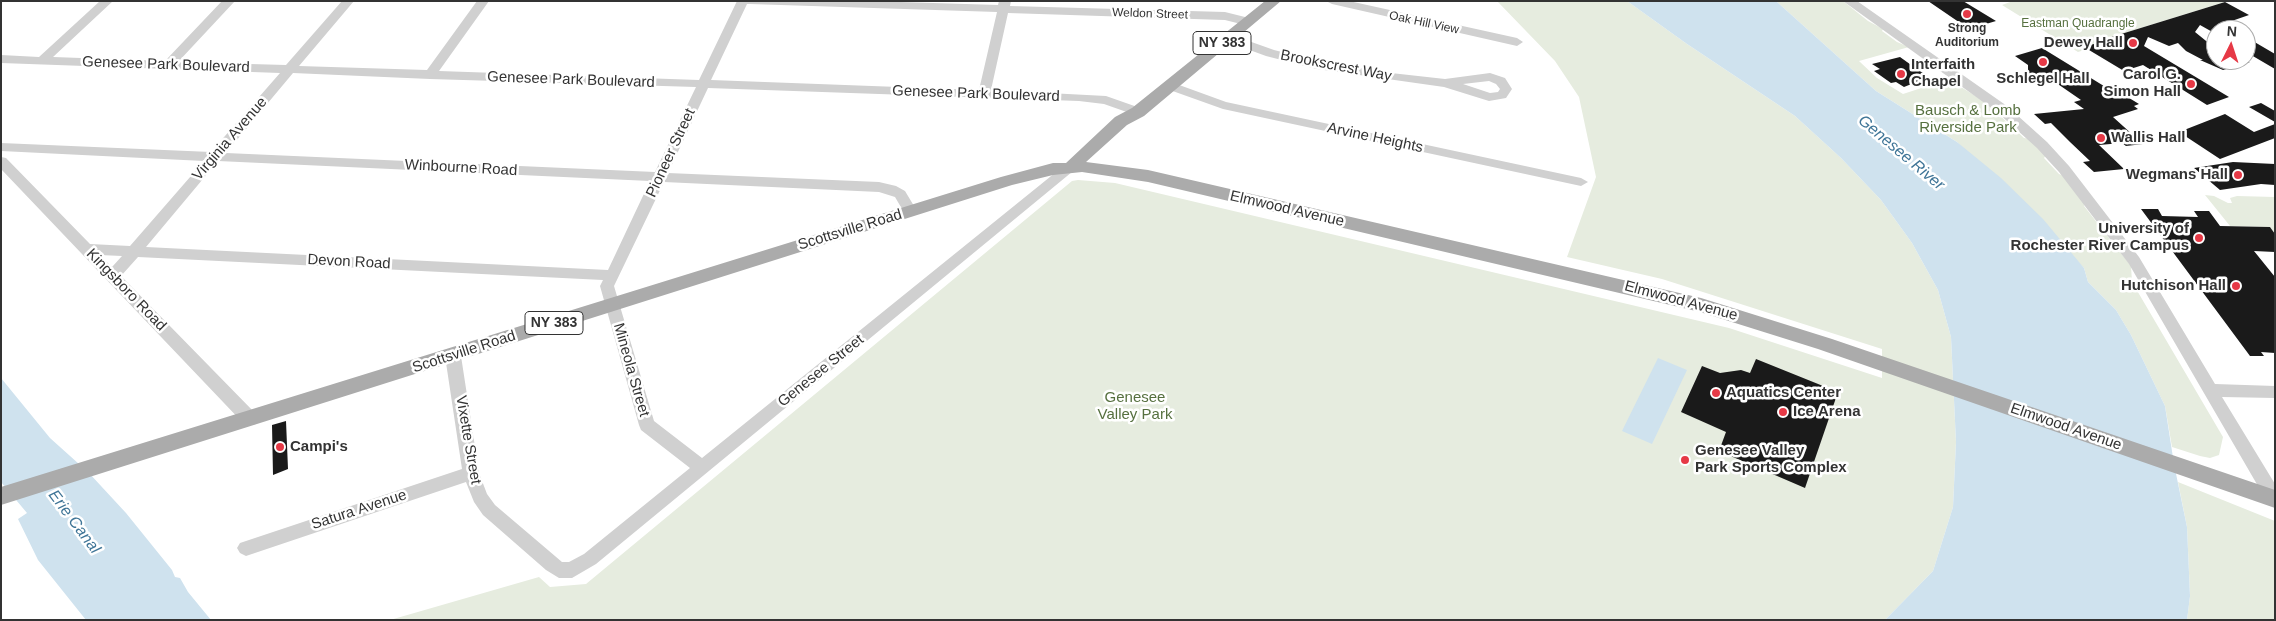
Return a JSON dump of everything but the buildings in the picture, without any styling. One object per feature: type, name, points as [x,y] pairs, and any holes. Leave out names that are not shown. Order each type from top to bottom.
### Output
[{"type":"main road","name":"Genesee Street","points":[[1072,167],[1121,121],[1138,112],[1274,1]]},
{"type":"main road","name":"Scottsville Road","points":[[1,496],[453,356],[910,211],[1027,176],[1072,167]]},
{"type":"main road","name":"Elmwood Avenue","points":[[1072,167],[1099,168],[1148,176],[1652,292],[1774,327],[2275,499]]},
{"type":"street","points":[[43,60],[107,1]]},
{"type":"street","points":[[167,66],[229,1]]},
{"type":"street","name":"Virginia Avenue","points":[[113,276],[348,1]]},
{"type":"street","points":[[430,75],[483,1]]},
{"type":"street","name":"Pioneer Street","points":[[611,305],[607,290],[611,275],[661,177],[743,1]]},
{"type":"street","name":"Weldon Street","points":[[750,1],[1005,5],[1225,16],[1249,22]]},
{"type":"street","name":"Oak Hill View","points":[[1332,1],[1516,42]]},
{"type":"street","points":[[1849,1],[1988,99],[2020,125],[2053,157],[2097,210],[2134,261],[2275,499]]},
{"type":"street","points":[[984,94],[1005,5]]},
{"type":"street","name":"Brookscrest Way","points":[[1229,38],[1270,53],[1304,62],[1391,77],[1445,83]]},
{"type":"street","name":"Genesee Park Boulevard","points":[[1,59],[1096,98],[1138,112]]},
{"type":"street","name":"Arvine Heights","points":[[1170,86],[1223,105],[1581,182]]},
{"type":"street","name":"Winbourne Road","points":[[1,147],[886,187],[900,194],[910,211]]},
{"type":"street","name":"Kingsboro Road","points":[[1,161],[250,419]]},
{"type":"street","name":"Genesee Street","points":[[568,570],[586,563],[1072,167]]},
{"type":"street","name":"Devon Road","points":[[86,249],[611,275]]},
{"type":"street","name":"Mineola Street","points":[[611,305],[647,425],[702,468]]},
{"type":"street","name":"Vixette Street","points":[[453,356],[471,473],[480,497],[489,510],[552,566],[559,570],[568,570]]},
{"type":"street","points":[[2210,390],[2275,392]]},
{"type":"street","name":"Satura Avenue","points":[[246,548],[471,473]]},
{"type":"green space","name":"Genesee Valley Park","points":[[1497,1],[1627,1],[1687,44],[1795,116],[1841,158],[1881,200],[1912,243],[1938,290],[1951,337],[1956,442],[1953,507],[1933,571],[1885,620],[390,620],[539,577],[550,587],[586,584],[1072,181],[1078,180],[1115,183],[1729,328],[1882,378],[1882,349],[1662,279],[1567,257],[1596,177],[1579,97],[1555,61]]},
{"type":"green space","name":"Bausch & Lomb Riverside Park","points":[[1776,1],[1843,1],[1868,21],[1883,29],[1882,31],[1897,42],[1909,47],[1859,61],[1877,78],[1903,94],[1952,78],[1956,81],[1956,84],[1995,108],[1995,111],[2024,138],[2030,139],[2046,155],[2044,158],[2059,174],[2064,176],[2086,203],[2084,206],[2131,266],[2132,282],[2223,437],[2219,455],[2210,458],[2172,447],[2165,406],[2131,335],[2116,310],[2088,282],[2084,268],[1957,142],[1876,91]]},
{"type":"green space","name":"Eastman Quadrangle","points":[[2013,1],[2225,2],[2105,39],[2107,40],[2085,47],[2087,49],[2078,52],[2002,5]]},
{"type":"green space","points":[[2205,195],[2214,196],[2228,203],[2232,203],[2230,198],[2237,196],[2275,197],[2275,234],[2270,227],[2230,226]]},
{"type":"green space","points":[[2178,482],[2275,521],[2275,620],[2187,620],[2190,596],[2187,527]]},
{"type":"water","name":"Genesee River","points":[[1627,1],[1776,1],[1876,91],[1957,142],[2001,178],[2043,219],[2084,268],[2088,282],[2116,310],[2131,335],[2165,406],[2174,464],[2187,527],[2190,596],[2187,620],[1885,620],[1933,571],[1953,507],[1956,442],[1951,337],[1938,290],[1912,243],[1881,200],[1841,158],[1795,116],[1687,44]]},
{"type":"water","points":[[1658,358],[1687,370],[1652,444],[1622,431]]},
{"type":"water","name":"Erie Canal","points":[[1,378],[50,438],[89,473],[126,513],[172,570],[175,577],[180,578],[188,592],[211,620],[86,620],[38,560],[18,519],[27,513],[1,482]]},
{"type":"place","name":"Strong Auditorium","points":[[1967,14]]},
{"type":"place","name":"Dewey Hall","points":[[2133,43]]},
{"type":"place","name":"Schlegel Hall","points":[[2043,62]]},
{"type":"place","name":"Interfaith Chapel","points":[[1901,74]]},
{"type":"place","name":"Carol G. Simon Hall","points":[[2191,84]]},
{"type":"place","name":"Wallis Hall","points":[[2101,138]]},
{"type":"place","name":"Wegmans Hall","points":[[2238,175]]},
{"type":"place","name":"University of Rochester River Campus","points":[[2199,238]]},
{"type":"place","name":"Hutchison Hall","points":[[2236,286]]},
{"type":"place","name":"Aquatics Center","points":[[1716,393]]},
{"type":"place","name":"Ice Arena","points":[[1783,412]]},
{"type":"place","name":"Campi's","points":[[280,447]]},
{"type":"place","name":"Genesee Valley Park Sports Complex","points":[[1685,460]]}]
